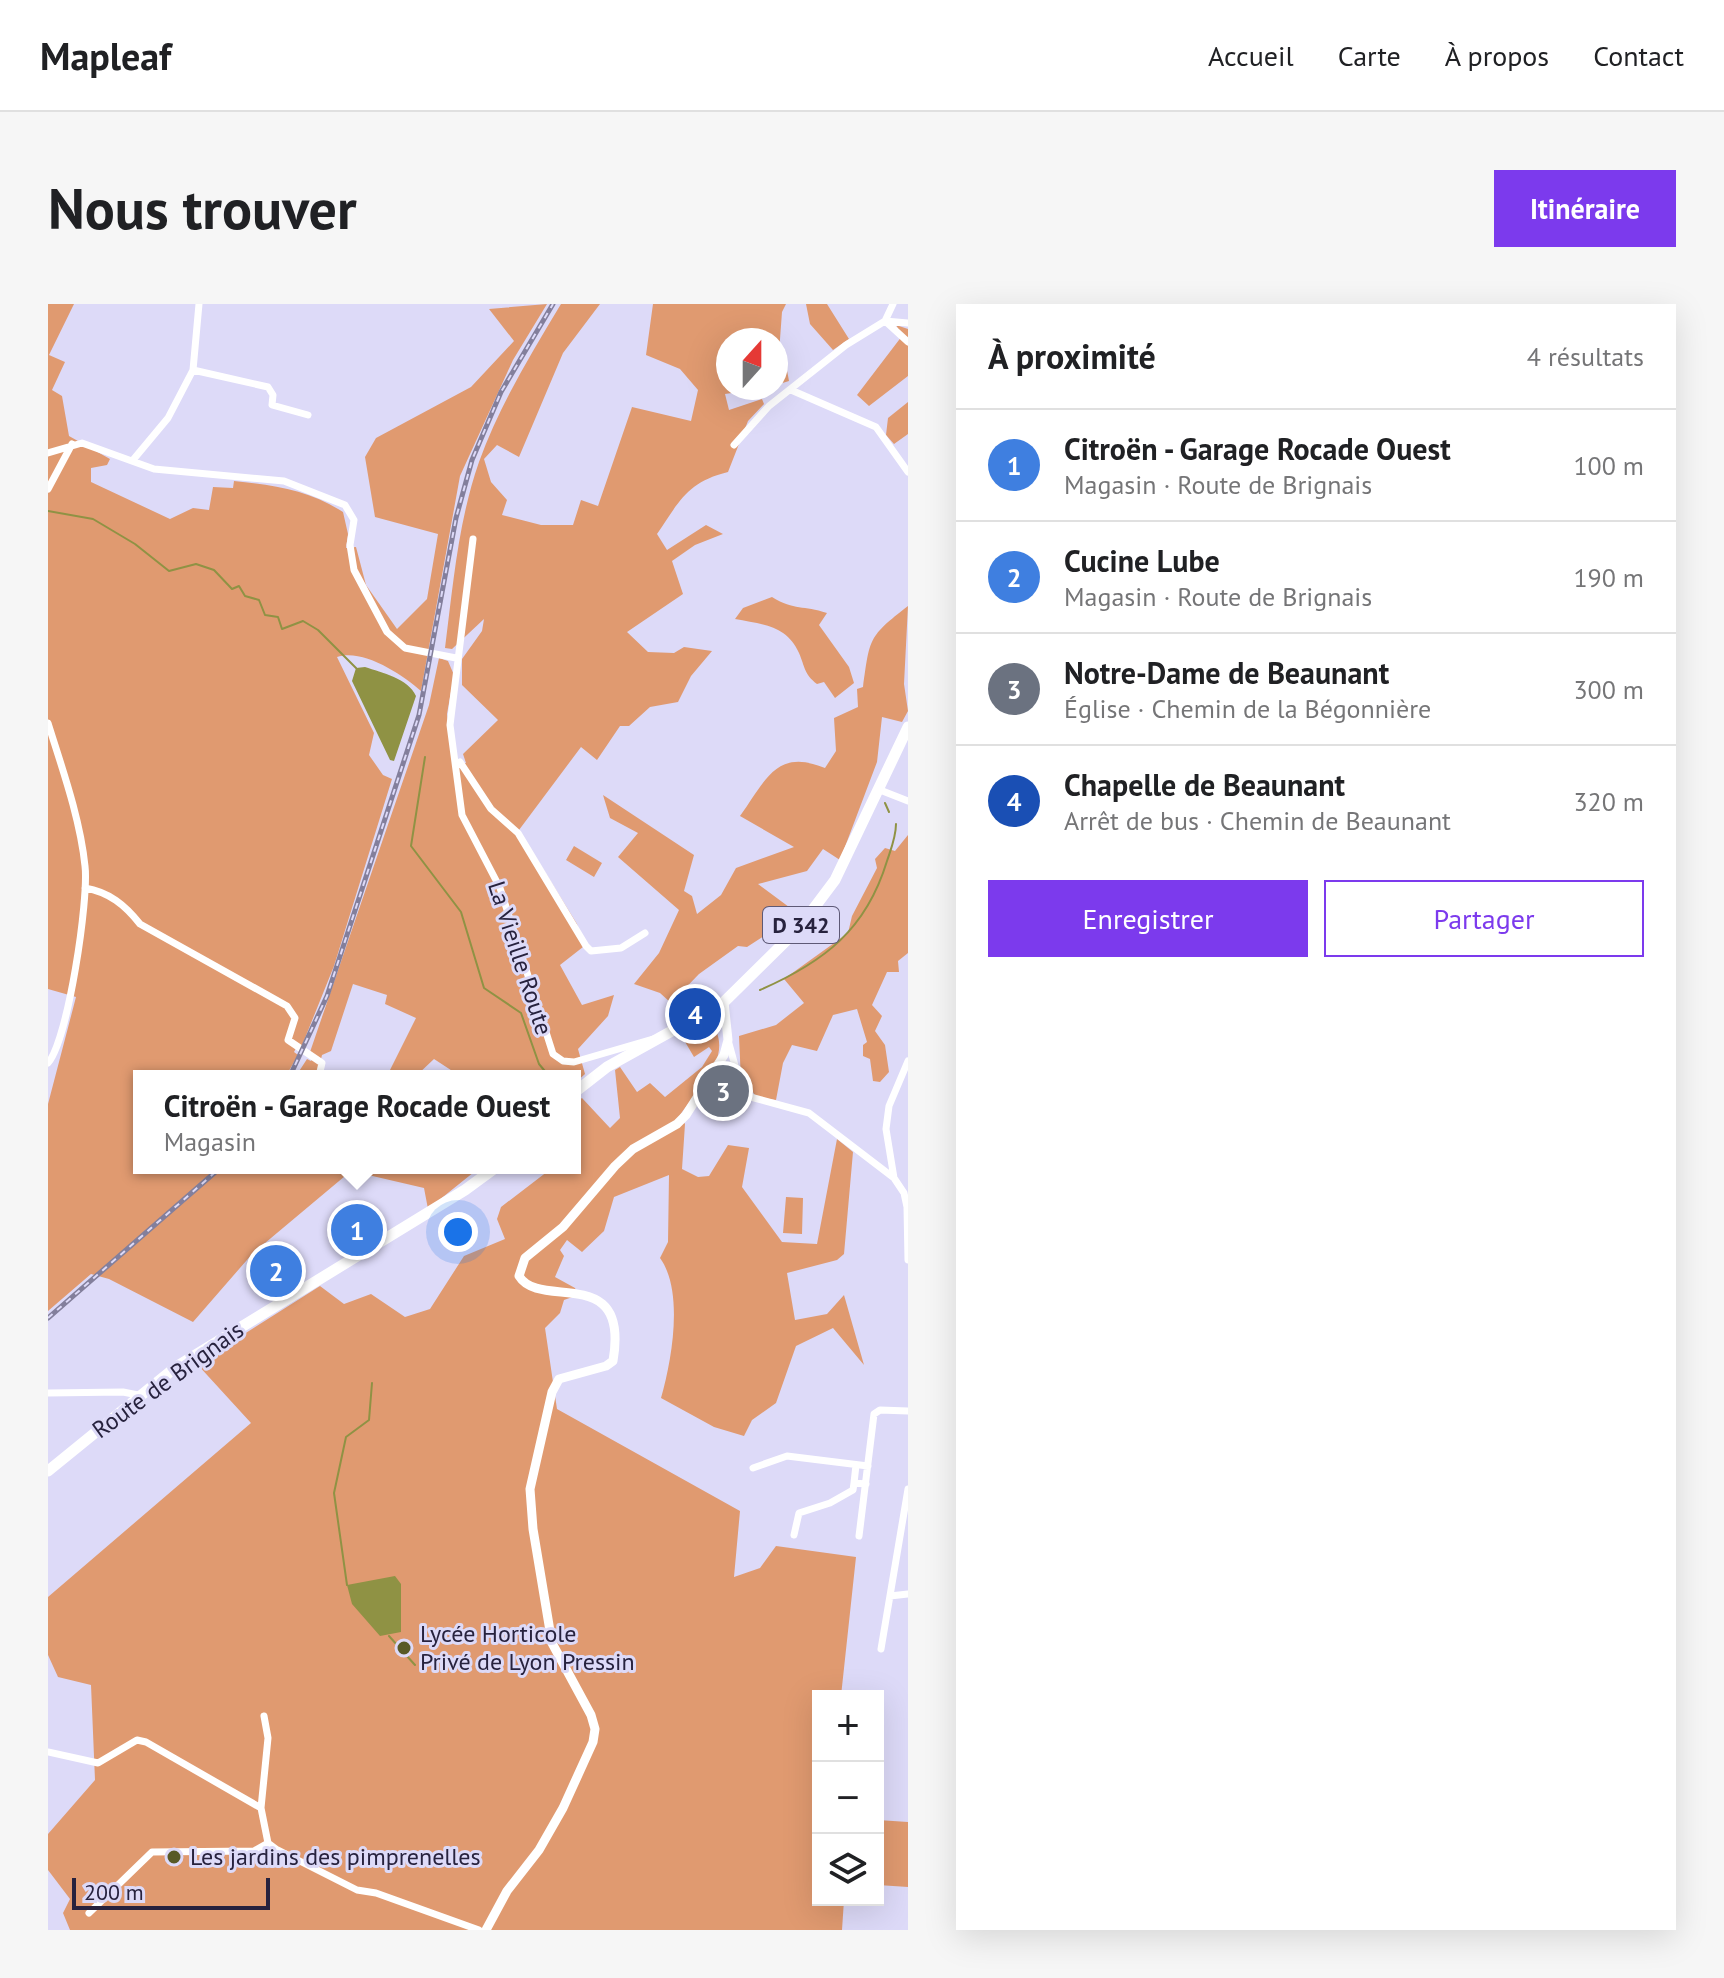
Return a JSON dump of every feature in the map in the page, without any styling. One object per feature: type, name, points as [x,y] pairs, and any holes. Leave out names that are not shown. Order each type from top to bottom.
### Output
[{"type":"main road","name":"D 342","points":[[581,1087],[607,1067],[724,1002],[799,928],[824,899],[880,790],[908,727]]},
{"type":"main road","name":"Route de Brignais","points":[[48,1471],[138,1395],[217,1340],[487,1174]]},
{"type":"street","points":[[133,460],[168,418],[193,370],[199,304]]},
{"type":"street","points":[[734,445],[751,423],[791,390],[846,345],[885,321],[893,304]]},
{"type":"street","points":[[885,321],[908,323]]},
{"type":"street","points":[[885,321],[908,342]]},
{"type":"street","points":[[193,370],[268,387],[273,395],[272,405],[308,415]]},
{"type":"street","points":[[791,390],[876,427],[908,472]]},
{"type":"street","points":[[48,489],[72,444]]},
{"type":"street","points":[[48,453],[72,444],[94,445],[154,469],[284,481],[345,505],[354,520],[350,557],[364,593],[396,643],[456,658]]},
{"type":"street","name":"La Vieille Route","points":[[473,539],[450,725],[457,756],[462,815],[500,888],[553,1054],[563,1061],[574,1062],[643,1039],[659,1040]]},
{"type":"street","points":[[48,723],[85,866],[85,888],[66,1019],[54,1056],[48,1063]]},
{"type":"street","points":[[457,756],[472,786],[491,809],[518,833],[591,951],[621,948],[645,933]]},
{"type":"street","points":[[880,790],[908,801]]},
{"type":"street","points":[[85,888],[114,899],[127,908],[140,924],[287,1006],[295,1018],[288,1040],[296,1049],[322,1063],[320,1070]]},
{"type":"street","points":[[724,1002],[728,1040],[743,1095],[809,1113],[894,1178]]},
{"type":"street","points":[[486,1930],[507,1891],[539,1850],[563,1808],[593,1742],[591,1715],[552,1643],[533,1529],[530,1489],[552,1392],[559,1379],[606,1366],[613,1361],[615,1348],[615,1330],[607,1310],[598,1301],[579,1292],[532,1288],[519,1276],[520,1268],[525,1258],[563,1227],[633,1149],[677,1124],[686,1115],[718,1068],[728,1040]]},
{"type":"street","points":[[908,1061],[889,1106],[886,1129],[894,1178],[907,1207],[908,1260]]},
{"type":"street","points":[[48,1393],[138,1395]]},
{"type":"street","points":[[859,1536],[874,1414],[880,1410],[908,1411]]},
{"type":"street","points":[[753,1468],[787,1456],[868,1466]]},
{"type":"street","points":[[794,1535],[799,1513],[830,1503],[853,1490],[856,1465]]},
{"type":"street","points":[[854,1483],[866,1484]]},
{"type":"street","points":[[881,1649],[908,1489]]},
{"type":"street","points":[[890,1596],[908,1594]]},
{"type":"street","points":[[264,1716],[268,1738],[261,1808],[268,1843]]},
{"type":"street","points":[[48,1752],[98,1763],[129,1743],[146,1742],[261,1808]]},
{"type":"street","points":[[89,1913],[152,1852],[254,1851],[268,1843]]},
{"type":"street","points":[[268,1843],[357,1890],[376,1893],[479,1930]]},
{"type":"shaded area","points":[[48,304],[74,304],[49,355],[65,362],[52,390],[62,396],[69,436],[110,459],[107,465],[91,468],[91,482],[170,519],[193,508],[209,510],[213,487],[233,488],[234,481],[263,484],[317,498],[343,512],[348,534],[346,548],[356,547],[366,585],[397,629],[427,599],[438,534],[375,517],[365,457],[376,438],[471,387],[514,341],[489,309],[547,304],[513,360],[460,476],[421,691],[393,670],[370,659],[347,655],[337,657],[374,733],[369,755],[383,775],[392,779],[334,966],[301,1048],[297,1046],[294,1052],[298,1055],[289,1070],[133,1070],[133,1174],[347,1174],[253,1253],[193,1322],[109,1279],[91,1274],[48,1311],[48,1104],[76,997],[48,989]]},
{"type":"shaded area","points":[[561,304],[600,304],[563,353],[519,457],[497,445],[484,459],[491,482],[507,500],[502,515],[541,525],[573,525],[581,500],[598,506],[632,407],[691,421],[698,390],[680,369],[646,355],[653,304],[786,304],[781,328],[716,328],[716,400],[726,400],[729,410],[759,400],[764,404],[748,421],[728,472],[693,488],[678,503],[657,534],[667,550],[706,525],[723,534],[695,545],[672,561],[683,594],[627,632],[648,652],[674,653],[684,647],[712,651],[691,676],[678,702],[650,707],[629,726],[620,726],[597,760],[581,747],[519,830],[577,924],[583,947],[560,965],[582,1005],[614,995],[608,1016],[578,1049],[585,1074],[581,1078],[581,1070],[451,1070],[434,1059],[422,1070],[390,1070],[416,1018],[385,1004],[387,995],[353,984],[331,1051],[322,1055],[318,1070],[300,1070],[307,1059],[311,1061],[314,1056],[310,1052],[429,705],[439,658],[448,661],[454,675],[447,714],[453,766],[466,763],[463,754],[498,720],[462,685],[462,659],[482,631],[484,619],[452,649],[445,648],[466,508],[479,462],[496,421]]},
{"type":"shaded area","points":[[806,304],[827,304],[849,339],[833,350],[810,324]]},
{"type":"shaded area","points":[[896,325],[908,329],[908,376],[869,406],[857,395],[902,336]]},
{"type":"shaded area","points":[[908,402],[908,434],[894,444],[886,435],[888,418]]},
{"type":"shaded area","points":[[772,597],[793,606],[827,613],[819,625],[849,667],[854,683],[835,698],[824,682],[817,684],[810,677],[788,637],[772,627],[735,619],[743,608]]},
{"type":"shaded area","points":[[908,606],[904,684],[908,711],[902,722],[882,717],[877,762],[840,860],[823,849],[807,871],[758,884],[789,907],[784,923],[747,947],[738,946],[699,974],[671,1003],[660,993],[634,984],[659,953],[679,910],[618,857],[638,833],[610,818],[603,795],[694,855],[684,891],[692,896],[697,914],[721,895],[736,868],[794,847],[740,816],[765,780],[783,765],[795,762],[825,768],[836,751],[834,718],[858,707],[857,689],[863,687],[873,640]]},
{"type":"shaded area","points":[[365,667],[401,680],[416,696],[394,761],[390,760],[352,681],[356,668]]},
{"type":"shaded area","points":[[908,835],[908,953],[898,961],[899,972],[887,972],[872,1005],[882,1016],[875,1031],[885,1045],[889,1072],[880,1082],[873,1081],[870,1059],[863,1056],[863,1045],[867,1042],[857,1009],[833,1015],[817,1051],[792,1045],[783,1063],[776,1100],[756,1097],[751,1089],[745,1090],[741,1081],[739,1036],[776,1025],[804,1003],[784,979],[848,933],[852,916],[877,868],[875,859],[885,848],[895,851]]},
{"type":"shaded area","points":[[574,846],[602,863],[594,877],[566,860]]},
{"type":"shaded area","points":[[710,1020],[717,1033],[717,1058],[706,1081],[680,1115],[685,1124],[682,1169],[698,1177],[709,1176],[728,1145],[749,1148],[742,1187],[782,1242],[817,1244],[837,1139],[853,1152],[844,1254],[837,1260],[787,1273],[795,1320],[827,1314],[844,1295],[864,1365],[833,1328],[796,1346],[776,1403],[752,1420],[744,1436],[714,1427],[661,1398],[674,1326],[672,1288],[660,1258],[668,1242],[669,1175],[614,1197],[604,1231],[582,1252],[567,1240],[560,1250],[564,1256],[555,1277],[575,1288],[578,1295],[564,1300],[560,1313],[545,1328],[557,1409],[740,1511],[734,1577],[760,1568],[776,1546],[856,1557],[842,1690],[812,1690],[812,1906],[844,1906],[842,1930],[70,1930],[63,1913],[70,1899],[48,1870],[48,1834],[95,1780],[91,1685],[58,1677],[48,1655],[48,1597],[251,1423],[197,1364],[320,1286],[344,1304],[371,1294],[405,1317],[430,1309],[464,1256],[505,1239],[497,1219],[501,1207],[544,1174],[581,1174],[581,1099],[610,1128],[620,1118],[615,1070],[620,1067],[637,1092],[650,1083],[665,1097],[702,1067],[712,1051],[709,1047],[694,1057],[681,1035]]},
{"type":"shaded area","points":[[364,1174],[472,1174],[428,1209],[424,1188]]},
{"type":"shaded area","points":[[786,1197],[803,1198],[802,1234],[783,1233]]},
{"type":"shaded area","points":[[395,1576],[401,1584],[401,1632],[380,1636],[352,1604],[347,1585]]},
{"type":"shaded area","points":[[884,1820],[908,1822],[908,1887],[884,1885]]},
{"type":"waterway","points":[[48,511],[93,519],[135,544],[169,571],[196,564],[214,570],[232,589],[239,586],[245,596],[259,600],[265,615],[278,617],[282,629],[303,621],[318,630],[356,668]]},
{"type":"waterway","points":[[425,757],[411,846],[461,912],[484,988],[521,1013],[544,1070]]},
{"type":"waterway","points":[[885,803],[889,812]]},
{"type":"waterway","points":[[760,990],[823,955],[854,925],[878,885],[893,843],[896,824]]},
{"type":"waterway","points":[[347,1585],[334,1493],[346,1437],[369,1420],[372,1383]]},
{"type":"waterway","points":[[389,1636],[415,1665]]},
{"type":"railway","points":[[293,1070],[327,996],[419,715],[456,518],[472,460],[501,392],[553,304]]},
{"type":"railway","points":[[48,1318],[213,1174]]},
{"type":"place","name":"Chapelle de Beaunant","points":[[695,1014]]},
{"type":"place","name":"Notre-Dame de Beaunant","points":[[723,1091]]},
{"type":"place","name":"Citroën - Garage Rocade Ouest","points":[[357,1230]]},
{"type":"place","name":"Cucine Lube","points":[[276,1271]]},
{"type":"place","name":"Lycée Horticole Privé de Lyon Pressin","points":[[404,1648]]},
{"type":"place","name":"Les jardins des pimprenelles","points":[[174,1857]]}]
